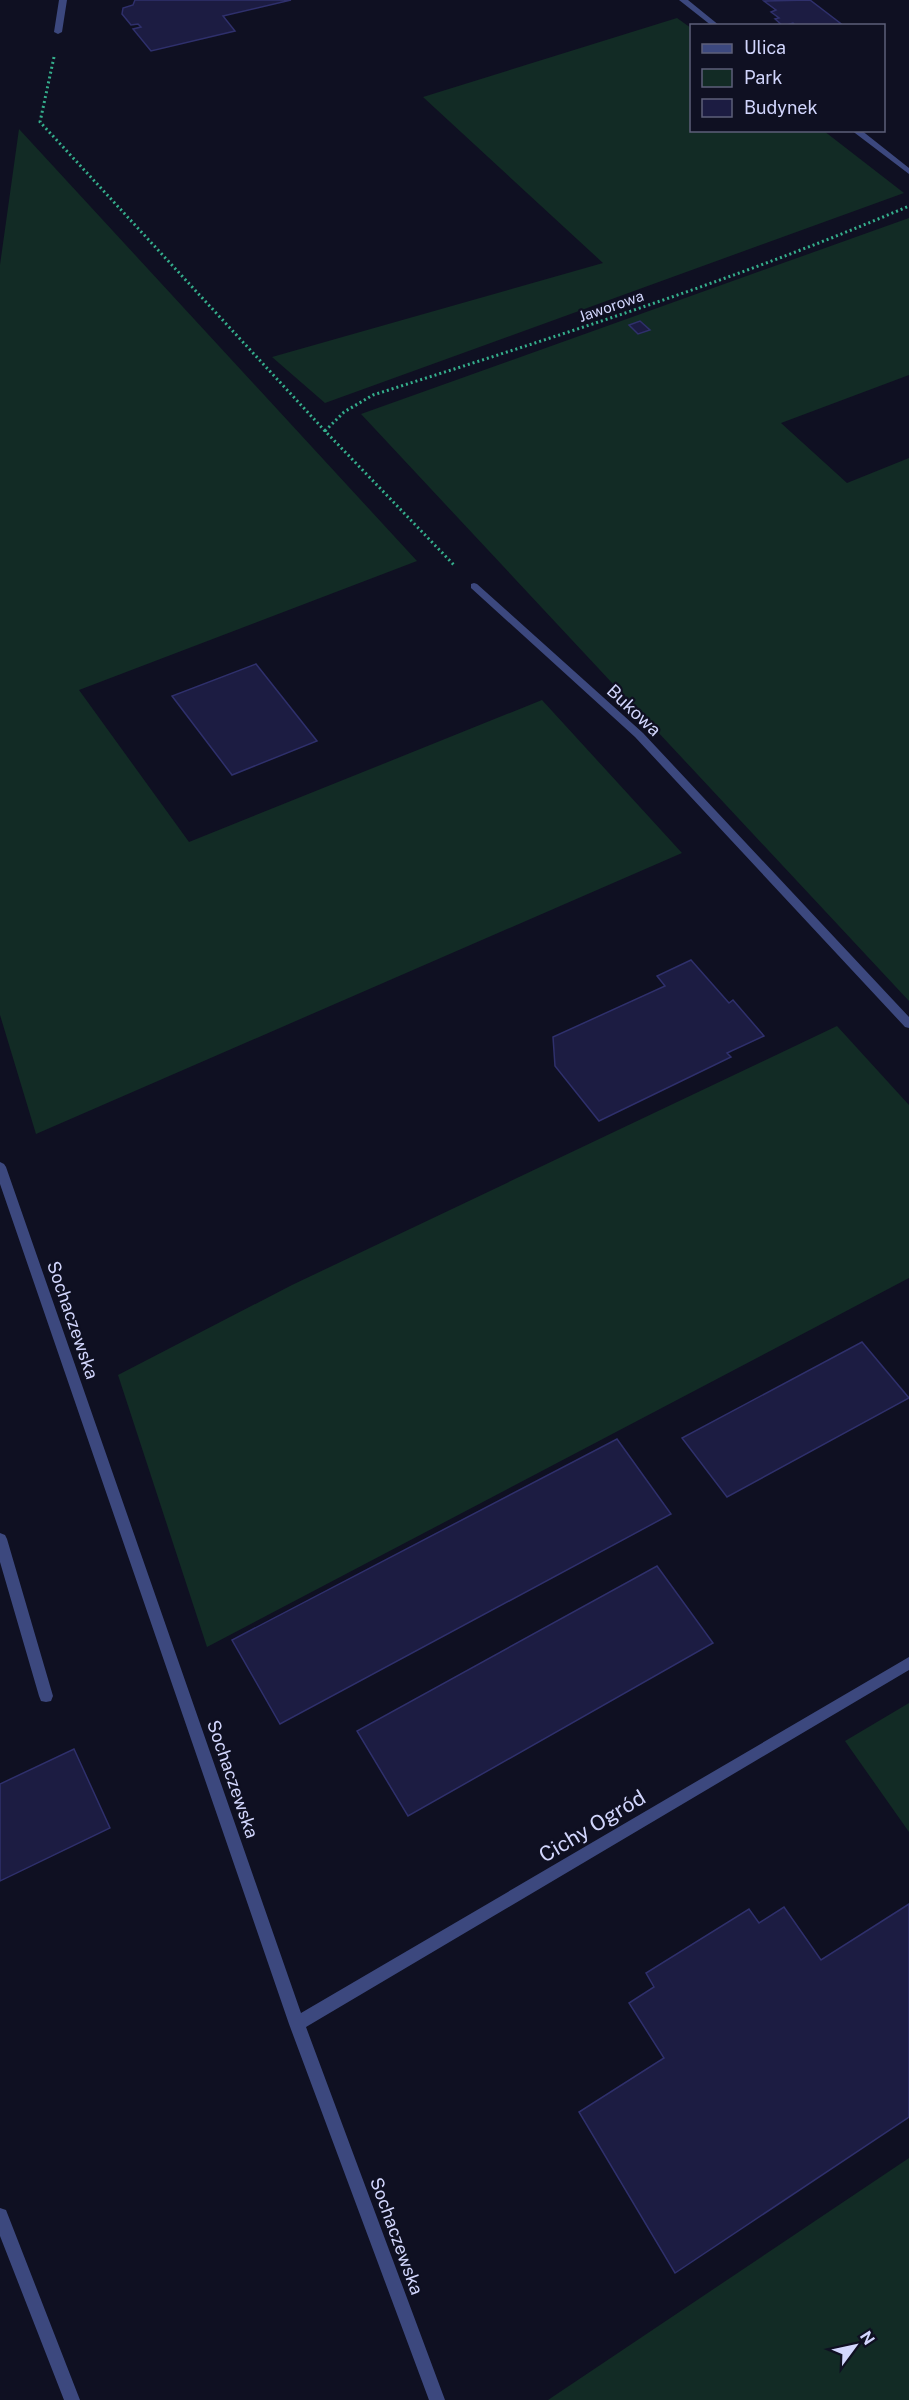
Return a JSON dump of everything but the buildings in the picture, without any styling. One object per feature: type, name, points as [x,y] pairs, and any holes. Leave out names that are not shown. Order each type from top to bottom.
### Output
[{"type":"street","points":[[58,32],[63,0]]},
{"type":"street","points":[[686,0],[715,24]]},
{"type":"street","points":[[858,132],[909,171]]},
{"type":"street","name":"Bukowa","points":[[474,586],[639,735],[909,1024]]},
{"type":"street","name":"Sochaczewska","points":[[0,1167],[297,2024],[437,2400]]},
{"type":"street","points":[[0,1539],[46,1696]]},
{"type":"street","name":"Cichy Ogród","points":[[297,2024],[909,1663]]},
{"type":"street","points":[[0,2216],[72,2400]]},
{"type":"path","points":[[58,32],[40,122],[325,431],[474,586]]},
{"type":"path","name":"Jaworowa","points":[[325,431],[344,412],[373,394],[627,313],[832,240],[909,206]]},
{"type":"green space","points":[[677,18],[690,27],[690,132],[825,132],[904,193],[325,403],[272,357],[603,263],[423,97]]},
{"type":"green space","points":[[19,129],[417,561],[79,690],[189,842],[542,700],[682,853],[36,1134],[0,1015],[0,265]]},
{"type":"green space","points":[[909,218],[909,375],[781,423],[847,483],[909,458],[909,1001],[361,414]]},
{"type":"green space","points":[[837,1026],[909,1105],[909,1278],[207,1647],[118,1375],[292,1285]]},
{"type":"green space","points":[[909,1703],[909,1832],[845,1741]]},
{"type":"green space","points":[[909,2158],[909,2400],[548,2400]]}]
